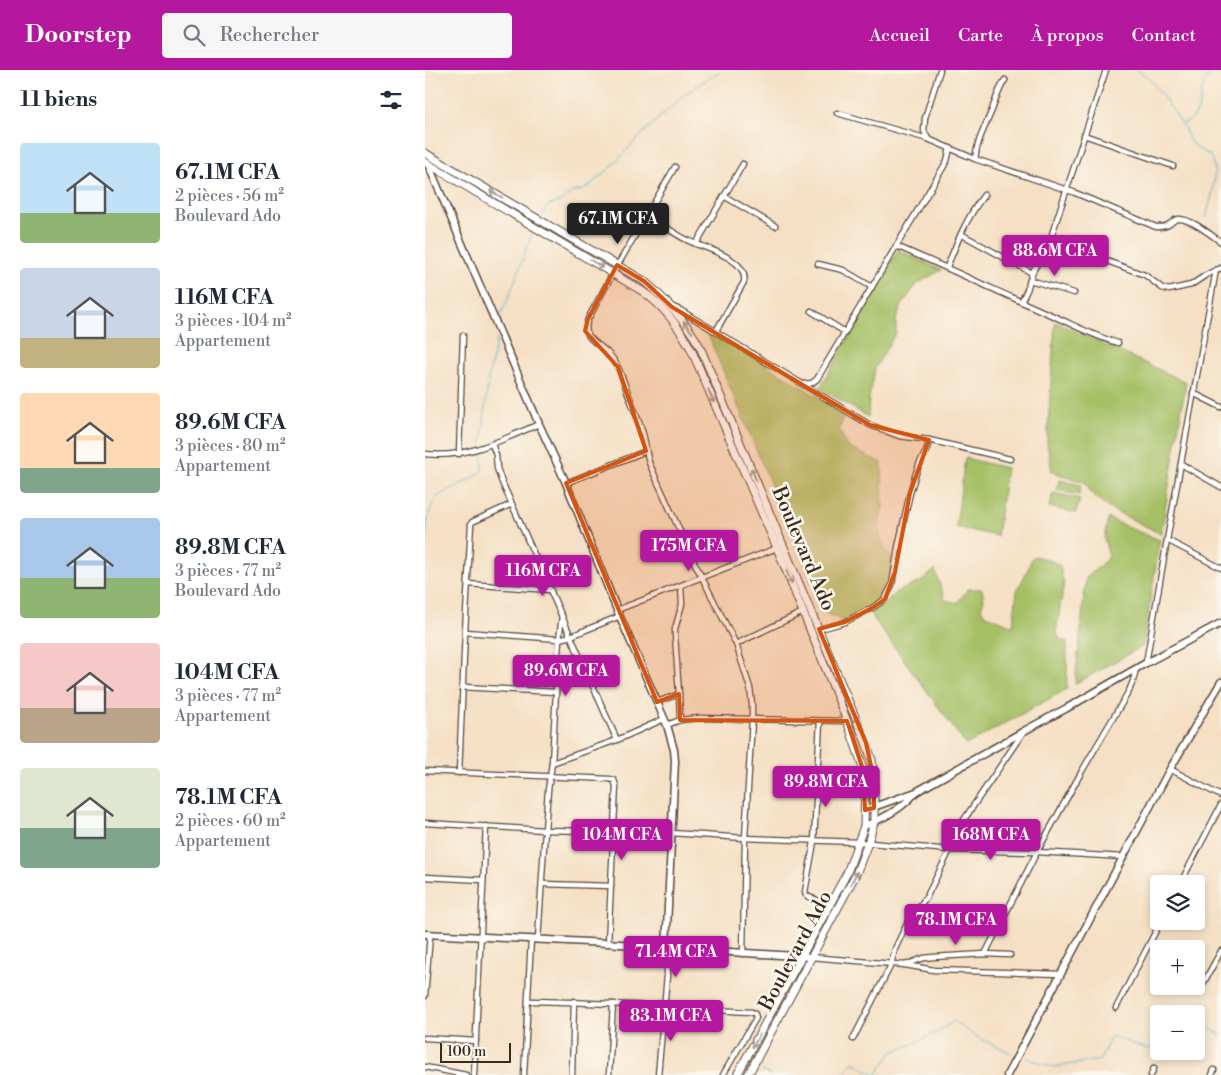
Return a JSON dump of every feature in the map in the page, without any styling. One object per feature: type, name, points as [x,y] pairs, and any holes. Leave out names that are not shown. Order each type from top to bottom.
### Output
[{"type":"main road","name":"Boulevard Ado","points":[[425,152],[644,281],[664,298],[693,334],[867,743],[872,760],[874,779],[874,822],[868,843],[856,874],[748,1075]]},
{"type":"main road","name":"Boulevard Ado","points":[[426,163],[613,273],[653,299],[680,330],[691,349],[777,548],[847,721],[863,770],[865,787],[864,826],[847,873],[737,1075]]},
{"type":"street","points":[[928,139],[924,131],[925,118],[940,73],[934,70]]},
{"type":"street","points":[[1021,302],[1032,273],[1049,240],[1106,70]]},
{"type":"street","points":[[975,159],[982,131],[1005,80]]},
{"type":"street","points":[[837,113],[928,139],[975,159],[1067,190],[1157,227],[1167,226],[1174,220],[1185,220],[1198,226],[1221,242]]},
{"type":"street","points":[[1084,135],[1173,166]]},
{"type":"street","points":[[804,384],[812,383],[817,379],[947,161],[950,148]]},
{"type":"street","points":[[426,163],[566,483],[667,726],[674,750],[666,948],[667,976],[658,1075]]},
{"type":"street","points":[[697,244],[743,164]]},
{"type":"street","points":[[675,167],[617,265],[588,319],[585,331],[589,337],[609,354],[618,367],[643,433],[650,464],[693,560],[736,644],[750,688],[752,720],[745,838],[743,954]]},
{"type":"street","points":[[947,267],[971,214],[984,195]]},
{"type":"street","points":[[724,196],[775,226]]},
{"type":"street","points":[[647,215],[687,240],[728,258],[741,269],[745,278],[744,282],[716,331]]},
{"type":"street","points":[[961,234],[1032,273]]},
{"type":"street","points":[[1049,240],[1145,275],[1162,288],[1169,290],[1191,285],[1218,269]]},
{"type":"street","points":[[896,246],[947,267],[1098,337],[1118,343]]},
{"type":"street","points":[[818,264],[843,270],[871,287]]},
{"type":"street","points":[[1146,663],[1193,392],[1218,269]]},
{"type":"street","points":[[1030,280],[1074,293]]},
{"type":"street","points":[[672,307],[716,331],[870,425],[899,436],[929,440],[1011,459]]},
{"type":"street","points":[[811,311],[845,332]]},
{"type":"street","points":[[459,454],[463,335]]},
{"type":"street","points":[[1193,392],[1221,408]]},
{"type":"street","points":[[425,454],[459,454],[491,444],[539,424]]},
{"type":"street","points":[[811,632],[845,622],[874,607],[885,598],[892,585],[910,493],[929,440]]},
{"type":"street","points":[[491,444],[496,455],[498,472],[617,740]]},
{"type":"street","points":[[566,483],[646,451]]},
{"type":"street","points":[[1181,464],[1221,487]]},
{"type":"street","points":[[459,773],[472,522],[512,504]]},
{"type":"street","points":[[1167,540],[1221,568]]},
{"type":"street","points":[[465,632],[559,638],[571,636],[681,586],[777,548]]},
{"type":"street","points":[[468,584],[551,590]]},
{"type":"street","points":[[680,720],[675,629],[682,604],[681,586]]},
{"type":"street","points":[[736,644],[803,612]]},
{"type":"street","points":[[539,940],[545,830],[552,764],[559,638],[562,616]]},
{"type":"street","points":[[865,810],[916,792],[1024,730],[1221,623]]},
{"type":"street","points":[[985,954],[1037,852],[1129,691],[1136,669]]},
{"type":"street","points":[[1007,1075],[1170,769],[1221,682]]},
{"type":"street","points":[[463,687],[556,692]]},
{"type":"street","points":[[657,702],[679,694]]},
{"type":"street","points":[[667,726],[680,720],[700,718],[847,721]]},
{"type":"street","points":[[552,764],[617,740],[664,719]]},
{"type":"street","points":[[820,721],[814,842],[805,892],[809,898],[830,905]]},
{"type":"street","points":[[853,1039],[891,964],[902,934],[908,922],[927,896],[958,828],[1024,730]]},
{"type":"street","points":[[1170,769],[1221,796]]},
{"type":"street","points":[[425,771],[615,780],[608,944]]},
{"type":"street","points":[[864,826],[874,822],[911,799],[916,792]]},
{"type":"street","points":[[1185,875],[1221,805]]},
{"type":"street","points":[[425,823],[814,842],[859,842],[949,850],[1037,852],[1124,857]]},
{"type":"street","points":[[474,1075],[486,826]]},
{"type":"street","points":[[425,877],[483,880]]},
{"type":"street","points":[[542,884],[611,886]]},
{"type":"street","points":[[1116,1008],[1156,930]]},
{"type":"street","points":[[425,996],[428,934],[801,956],[905,965],[934,970],[1061,974]]},
{"type":"street","points":[[524,1075],[531,940]]},
{"type":"street","points":[[1205,980],[1221,951]]},
{"type":"street","points":[[905,965],[924,958],[985,954],[1010,955]]},
{"type":"street","points":[[528,1001],[574,1001],[752,1012],[756,1018],[723,1075]]},
{"type":"street","points":[[572,1075],[574,1001]]},
{"type":"street","points":[[609,1075],[613,1004]]},
{"type":"street","points":[[425,1038],[476,1041]]},
{"type":"street","points":[[425,1067],[466,1075]]},
{"type":"street","points":[[1151,1075],[1154,1068]]},
{"type":"street","points":[[430,1075],[433,1069]]},
{"type":"highlighted area","points":[[617,265],[644,281],[672,307],[870,425],[929,440],[910,493],[895,572],[885,599],[845,622],[819,629],[866,743],[874,779],[874,808],[865,810],[863,770],[847,721],[680,720],[679,694],[657,702],[566,483],[646,451],[618,367],[585,331],[588,319]]},
{"type":"green space","points":[[898,250],[941,270],[917,284],[902,305],[896,320],[896,333],[875,368],[869,398],[868,417],[820,388]]},
{"type":"green space","points":[[1055,322],[1186,382],[1161,534],[1107,507],[1091,493],[1085,482],[1052,472],[1047,443]]},
{"type":"green space","points":[[705,328],[845,413],[839,430],[849,448],[882,463],[883,507],[878,528],[884,548],[893,561],[892,579],[888,588],[878,600],[843,621],[825,613]]},
{"type":"green space","points":[[965,458],[1006,468],[997,536],[956,527]]},
{"type":"green space","points":[[1060,480],[1081,485],[1079,495],[1057,490]]},
{"type":"green space","points":[[1053,493],[1080,499],[1076,513],[1049,507]]},
{"type":"green space","points":[[1108,518],[1160,540],[1143,646],[1075,684],[1086,578],[1109,557],[1104,538]]},
{"type":"green space","points":[[1035,556],[1056,563],[1061,568],[1064,582],[1056,633],[1061,640],[1067,642],[1067,689],[966,745],[869,612],[881,607],[896,592],[920,582],[935,570],[945,600],[957,603],[968,589],[982,589],[984,600],[981,608],[984,614],[1013,626],[1017,591],[1031,559]]},
{"type":"waterway","points":[[542,217],[547,206],[562,201],[572,192],[584,190],[609,169],[639,137],[685,94],[721,70]]},
{"type":"waterway","points":[[1137,70],[1150,79],[1157,88],[1182,124],[1191,143],[1210,155],[1214,167],[1214,180],[1206,218]]},
{"type":"waterway","points":[[1183,124],[1190,121],[1197,112],[1204,82],[1212,72],[1221,72]]},
{"type":"waterway","points":[[499,319],[533,231]]},
{"type":"waterway","points":[[482,442],[488,380],[497,339]]},
{"type":"waterway","points":[[425,549],[431,507],[441,494],[470,480],[481,472],[483,469],[482,453]]},
{"type":"waterway","points":[[839,1075],[843,1075],[853,1062],[876,1075],[892,1052],[938,1032],[954,1021],[975,1036],[1011,1053]]},
{"type":"waterway","points":[[1205,1025],[1221,1035]]},
{"type":"waterway","points":[[1026,1058],[1053,1067],[1100,1060],[1111,1036],[1147,1049],[1150,1048]]},
{"type":"waterway","points":[[762,1071],[770,1075]]}]
